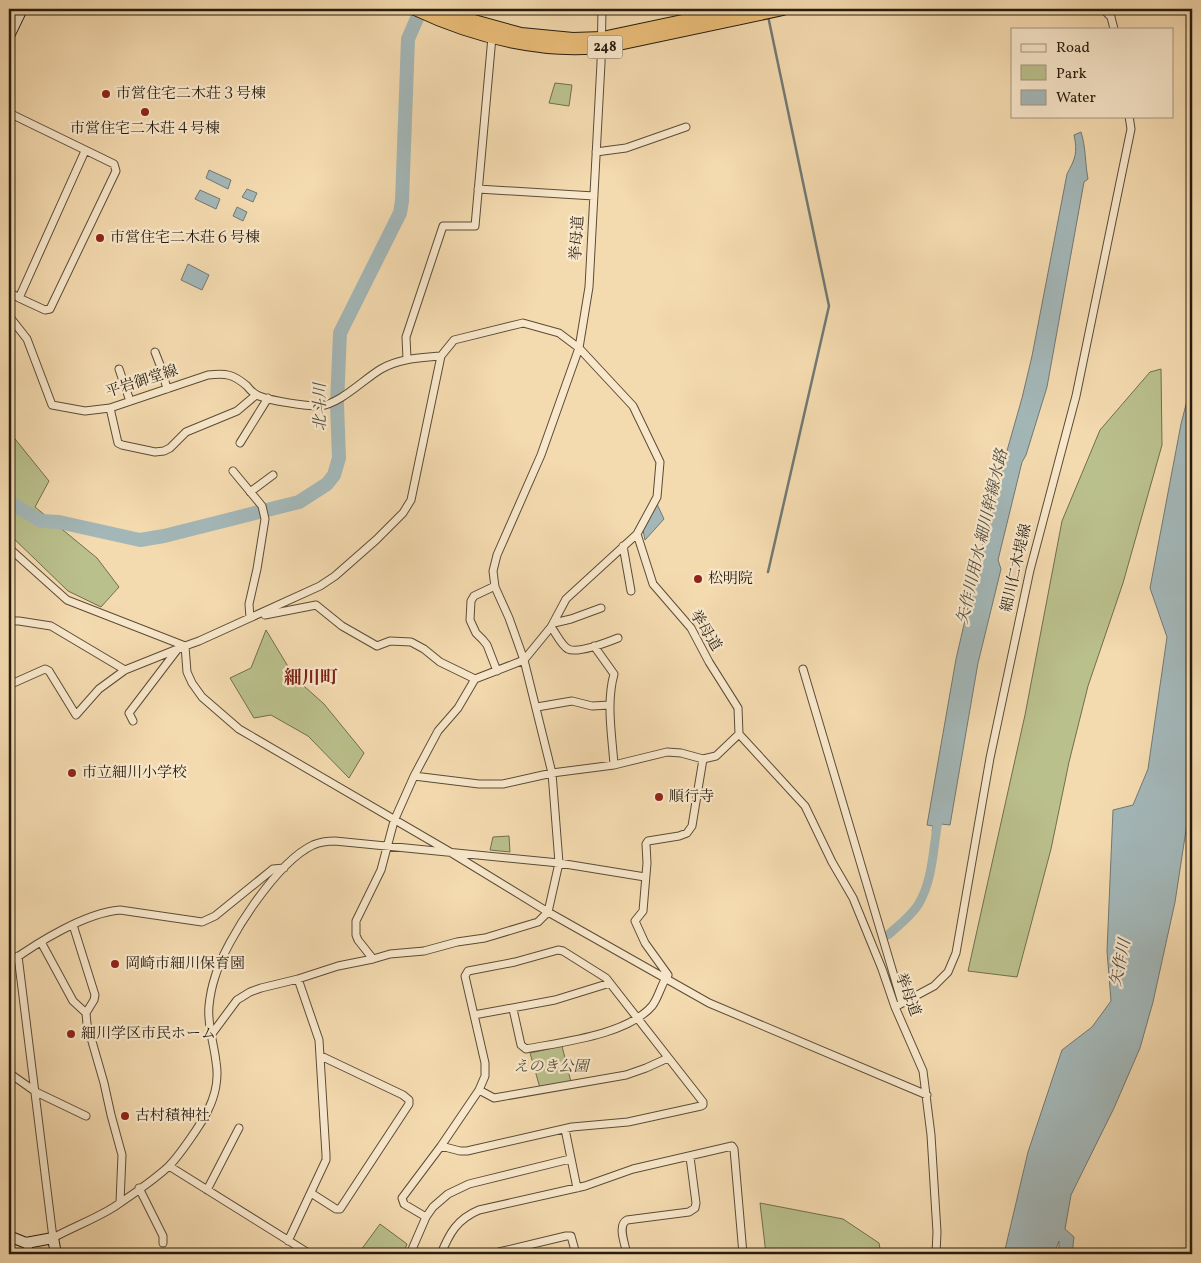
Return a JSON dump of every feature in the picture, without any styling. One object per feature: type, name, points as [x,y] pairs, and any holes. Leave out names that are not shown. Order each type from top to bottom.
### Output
[{"type":"highway","name":"248","points":[[415,9],[457,26],[512,42],[572,48],[783,9]]},
{"type":"highway","name":"248","points":[[440,9],[463,18],[521,34],[602,42],[738,9]]},
{"type":"main road","points":[[9,36],[22,9]]},
{"type":"main road","points":[[9,1236],[26,1243],[53,1238],[56,1254]]},
{"type":"street","name":"挙母道","points":[[494,586],[493,571],[497,555],[541,455],[579,348],[589,287],[602,42],[602,9]]},
{"type":"street","points":[[1103,9],[1111,17],[1114,28]]},
{"type":"street","points":[[441,356],[407,359],[406,337],[443,226],[475,226],[492,37]]},
{"type":"street","points":[[9,113],[114,164],[116,171],[50,309],[45,310],[9,292]]},
{"type":"street","name":"細川仁木堤線","points":[[898,1005],[934,986],[948,972],[956,953],[994,739],[1030,570],[1076,396],[1131,129],[1129,118]]},
{"type":"street","points":[[596,152],[626,148],[686,128]]},
{"type":"street","points":[[19,298],[85,151]]},
{"type":"street","points":[[478,189],[594,196]]},
{"type":"street","name":"平岩御堂線","points":[[9,316],[27,339],[52,405],[85,411],[110,408],[208,375],[218,374],[236,377],[256,395],[321,406],[332,403],[381,369],[407,359]]},
{"type":"street","points":[[9,685],[45,669],[49,671],[76,715],[99,688],[125,670],[294,599],[335,576],[404,513],[414,494],[441,356],[454,340],[522,323],[559,333],[579,348],[633,406],[660,462],[657,498],[637,534],[566,599],[552,625],[524,660],[476,679],[458,708],[438,731],[414,776],[394,821],[380,870],[356,921],[358,940],[373,959]]},
{"type":"street","points":[[155,352],[167,389]]},
{"type":"street","points":[[119,369],[130,401]]},
{"type":"street","points":[[110,408],[118,443],[156,452],[170,448],[186,432],[237,411],[256,395]]},
{"type":"street","points":[[240,443],[268,398]]},
{"type":"street","points":[[233,471],[262,506],[265,520],[249,604],[250,618]]},
{"type":"street","points":[[250,492],[272,475]]},
{"type":"street","name":"挙母道","points":[[637,534],[653,584],[691,628],[709,662],[738,708],[739,734],[805,806],[832,862],[853,898],[898,1005],[922,1071],[927,1094],[936,1223],[936,1254]]},
{"type":"street","points":[[623,546],[631,591]]},
{"type":"street","points":[[9,548],[67,600],[185,646]]},
{"type":"street","points":[[211,1034],[237,1000],[261,988],[298,979],[338,966],[390,954],[424,951],[457,942],[485,938],[538,922],[548,912],[560,863],[552,773],[524,660],[509,618],[494,586],[474,596],[471,601],[470,620],[476,633],[486,645],[497,670]]},
{"type":"street","points":[[250,618],[316,605],[342,626],[376,646],[390,641],[411,642],[440,662],[476,679]]},
{"type":"street","points":[[552,625],[601,608]]},
{"type":"street","points":[[9,621],[51,626],[125,670]]},
{"type":"street","points":[[552,625],[568,649],[580,650],[618,638]]},
{"type":"street","points":[[185,646],[187,672],[192,683],[202,697],[239,729],[450,852],[548,912],[708,1003],[927,1094]]},
{"type":"street","points":[[594,646],[614,674],[611,685],[610,705],[614,765]]},
{"type":"street","points":[[133,721],[129,713],[177,649]]},
{"type":"street","points":[[803,669],[898,1005]]},
{"type":"street","points":[[536,707],[572,701],[592,706],[610,705]]},
{"type":"street","points":[[414,776],[479,784],[503,784],[552,773],[614,765],[668,752],[681,753],[703,759],[716,756],[739,734]]},
{"type":"street","points":[[513,1009],[521,1045],[526,1049],[611,1031],[637,1018],[652,1005],[668,975],[645,943],[635,921],[643,911],[647,862],[646,844],[648,841],[687,833],[692,826],[703,759]]},
{"type":"street","points":[[18,956],[53,1238],[114,1207],[169,1166],[208,1111],[215,1090],[217,1064],[208,1020],[215,976],[233,938],[258,898],[284,868],[311,846],[328,841],[388,846],[560,863],[645,877]]},
{"type":"street","points":[[9,963],[41,942],[73,925],[107,911],[120,910],[202,922],[216,916],[273,870],[284,868]]},
{"type":"street","points":[[73,925],[95,995],[86,1013],[87,1024],[122,1155],[120,1202]]},
{"type":"street","points":[[41,942],[73,1001],[86,1013]]},
{"type":"street","points":[[426,1217],[404,1204],[402,1198],[441,1146],[479,1090],[485,1076],[486,1068],[465,976],[468,971],[560,950],[604,976],[703,1102],[703,1105],[628,1122],[565,1129],[467,1151],[441,1146]]},
{"type":"street","points":[[288,1241],[326,1160],[321,1056],[317,1032],[298,979]]},
{"type":"street","points":[[474,1015],[555,1000],[610,983]]},
{"type":"street","points":[[311,1193],[336,1209],[340,1209],[409,1100],[403,1095],[321,1056]]},
{"type":"street","points":[[479,1090],[487,1096],[494,1098],[601,1080],[646,1068],[668,1058]]},
{"type":"street","points":[[9,1073],[36,1092],[86,1116]]},
{"type":"street","points":[[207,1190],[239,1128]]},
{"type":"street","points":[[565,1129],[570,1159],[578,1188]]},
{"type":"street","points":[[441,1254],[452,1229],[468,1215],[479,1210],[578,1188],[633,1169],[732,1146],[741,1254]]},
{"type":"street","points":[[627,1254],[621,1226],[623,1221],[689,1212],[695,1208],[690,1157]]},
{"type":"street","points":[[410,1254],[426,1217],[440,1200],[461,1187],[570,1159]]},
{"type":"street","points":[[169,1166],[310,1254]]},
{"type":"street","points":[[139,1188],[163,1236],[163,1243]]},
{"type":"street","points":[[494,1254],[570,1236],[573,1240],[576,1254]]},
{"type":"street","points":[[26,1243],[31,1254]]},
{"type":"street","points":[[254,1254],[260,1254]]},
{"type":"green space","points":[[555,83],[572,85],[569,106],[549,103]]},
{"type":"green space","points":[[1161,369],[1162,445],[1123,583],[1088,686],[1069,762],[1051,849],[1017,977],[968,971],[1025,715],[1062,521],[1100,430],[1150,372]]},
{"type":"green space","points":[[9,434],[11,434],[49,481],[35,507],[97,558],[119,587],[101,607],[68,591],[9,534]]},
{"type":"green space","points":[[266,630],[295,678],[324,704],[364,753],[349,778],[308,736],[271,715],[254,718],[230,678],[251,668]]},
{"type":"green space","points":[[509,836],[510,852],[490,850],[493,837]]},
{"type":"green space","name":"えのき公園","points":[[562,1046],[571,1082],[540,1088],[530,1053]]},
{"type":"green space","points":[[760,1203],[843,1219],[879,1243],[881,1254],[766,1254]]},
{"type":"green space","points":[[380,1224],[407,1244],[403,1254],[358,1254]]},
{"type":"water","name":"矢作川用水 細川幹線水路","points":[[1081,132],[1088,179],[1084,182],[1047,387],[1026,455],[1022,462],[998,560],[1001,569],[978,663],[950,825],[941,824],[939,832],[932,831],[933,826],[927,825],[956,659],[993,500],[1032,356],[1067,174],[1075,156],[1074,135]]},
{"type":"water","points":[[209,170],[231,180],[228,189],[206,178]]},
{"type":"water","points":[[247,189],[257,193],[253,202],[242,197]]},
{"type":"water","points":[[200,190],[220,199],[216,209],[195,199]]},
{"type":"water","points":[[237,207],[247,212],[243,221],[233,216]]},
{"type":"water","points":[[188,264],[209,275],[202,290],[181,280]]},
{"type":"water","name":"矢作川","points":[[1192,381],[1192,791],[1175,902],[1153,1002],[1140,1048],[1114,1108],[1071,1195],[1065,1229],[1074,1237],[1072,1254],[1059,1254],[1059,1241],[1054,1254],[1004,1254],[1028,1152],[1062,1050],[1092,1027],[1111,1001],[1107,951],[1113,810],[1133,805],[1148,769],[1167,637],[1150,588],[1181,424]]},
{"type":"water","points":[[657,504],[664,519],[645,540],[643,530]]},
{"type":"waterway","name":"北斗川","points":[[9,502],[41,521],[59,522],[140,540],[164,536],[299,502],[327,484],[334,475],[339,458],[337,404],[340,333],[400,213],[408,39],[421,9]]},
{"type":"waterway","points":[[768,16],[829,306],[768,572]]},
{"type":"waterway","name":"矢作川用水 細川幹線水路","points":[[888,935],[904,921],[923,896],[930,875],[938,821]]},
{"type":"place","name":"市営住宅二木荘３号棟","points":[[106,94]]},
{"type":"place","name":"市営住宅二木荘４号棟","points":[[145,112]]},
{"type":"place","name":"市営住宅二木荘６号棟","points":[[100,238]]},
{"type":"place","name":"松明院","points":[[698,579]]},
{"type":"place","name":"市立細川小学校","points":[[72,773]]},
{"type":"place","name":"順行寺","points":[[659,797]]},
{"type":"place","name":"岡崎市細川保育園","points":[[115,964]]},
{"type":"place","name":"細川学区市民ホーム","points":[[71,1034]]},
{"type":"place","name":"古村積神社","points":[[125,1116]]},
{"type":"district","name":"細川町","points":[[311,678]]}]
